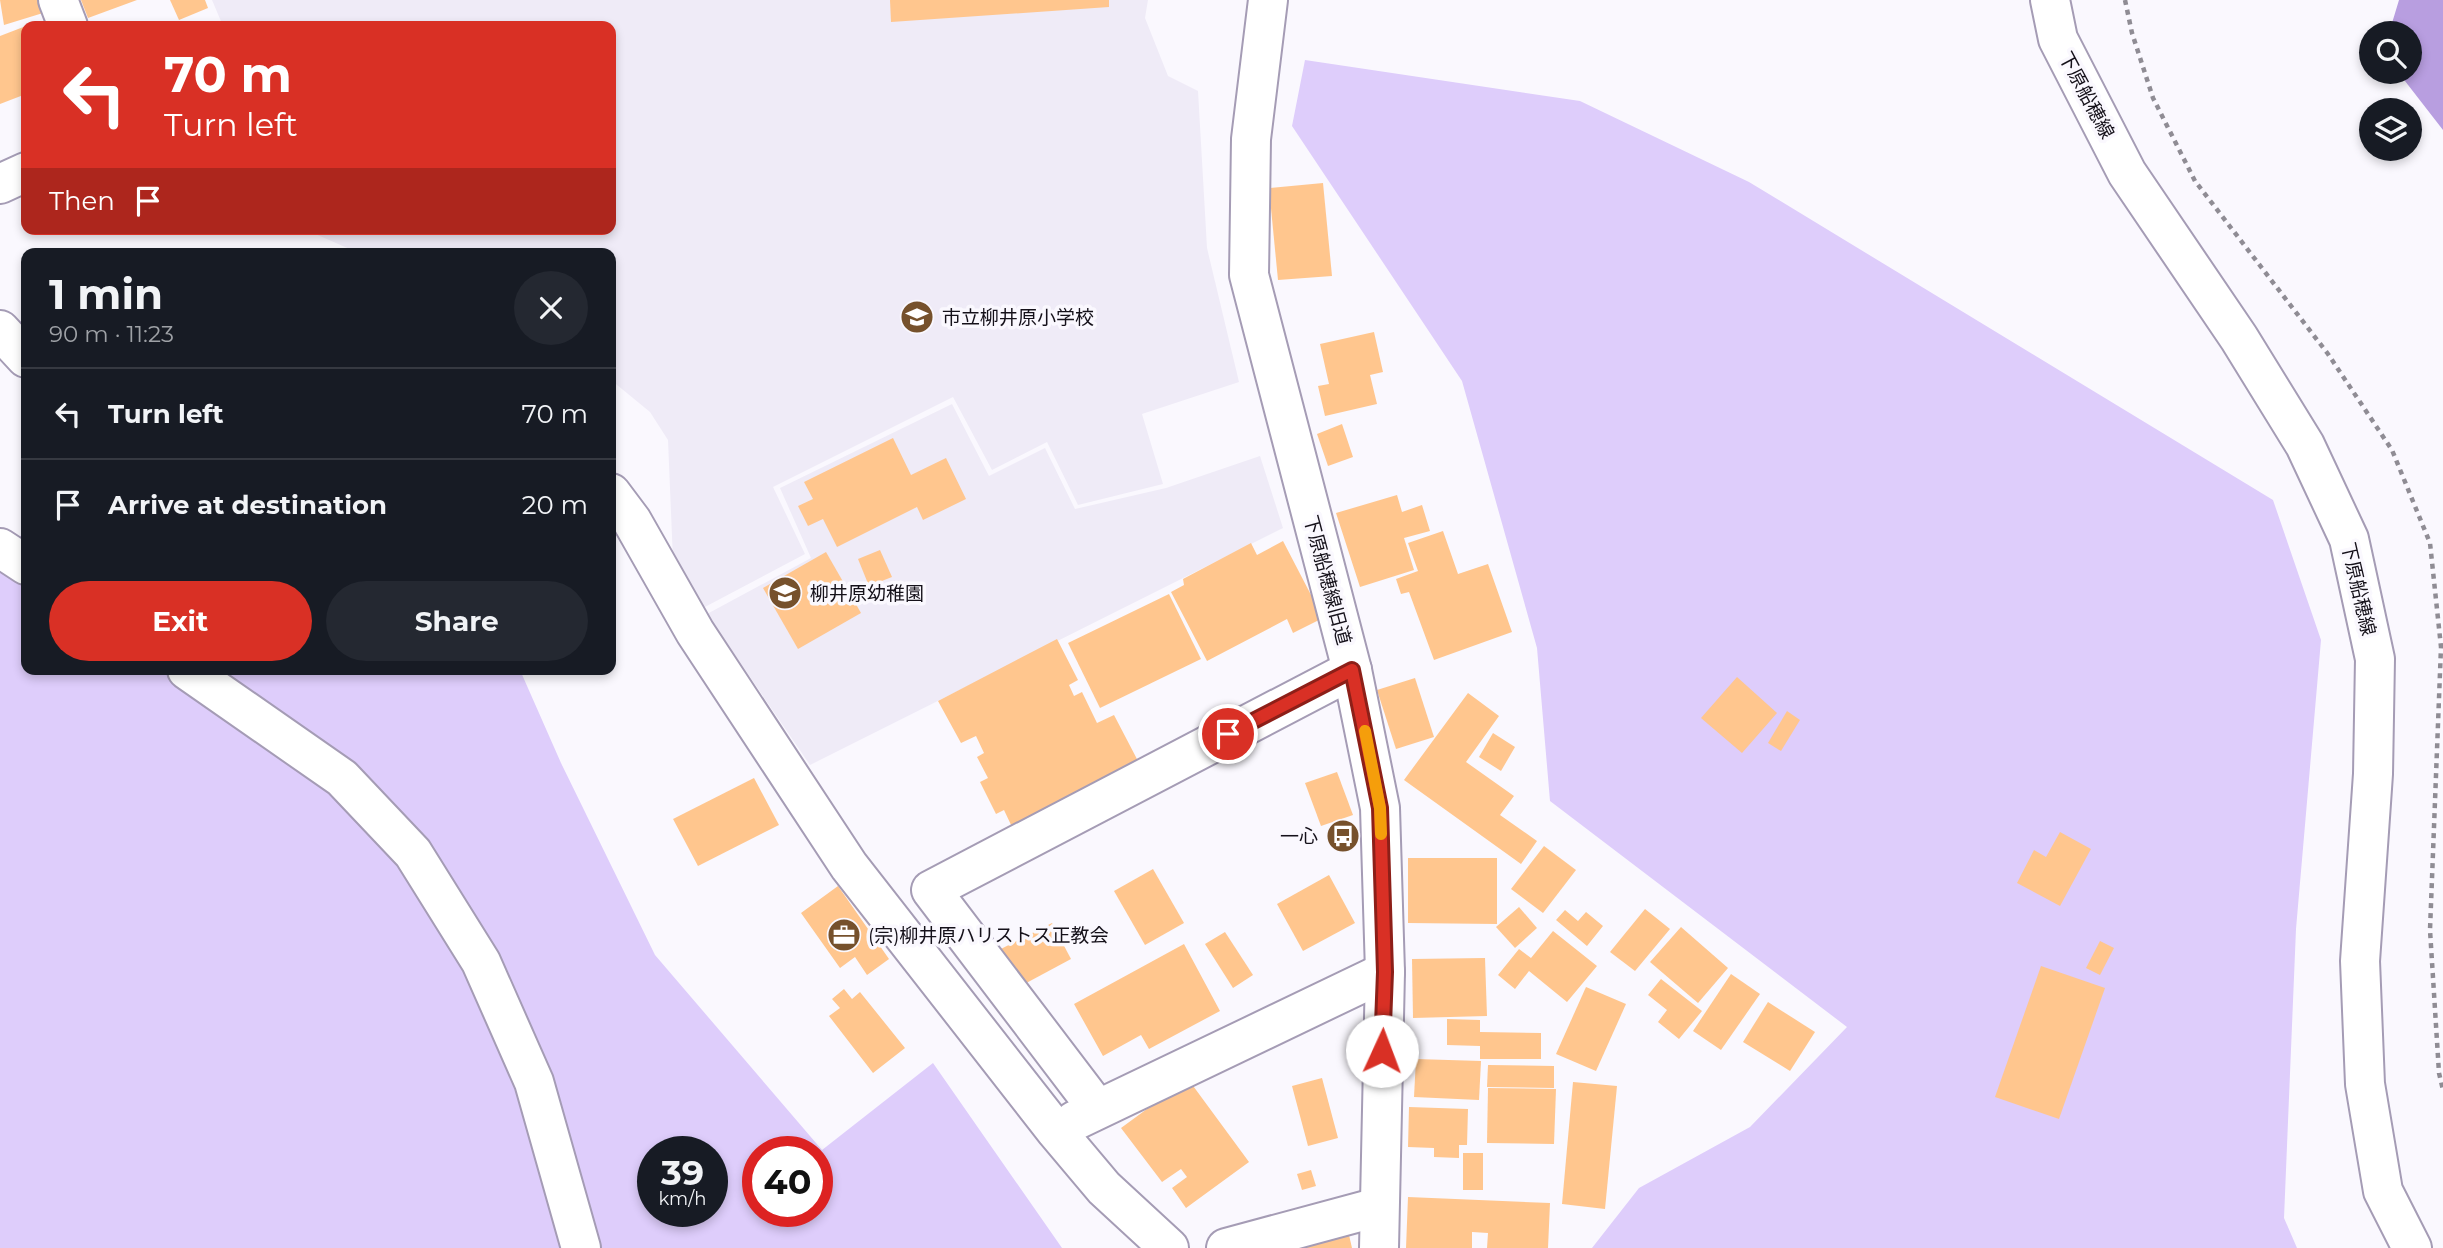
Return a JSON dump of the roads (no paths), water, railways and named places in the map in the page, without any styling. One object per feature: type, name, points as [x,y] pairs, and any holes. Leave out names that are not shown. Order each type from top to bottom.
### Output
[{"type":"street","points":[[58,0],[66,21]]},
{"type":"street","name":"下原船穂線旧道","points":[[1268,0],[1251,139],[1249,275],[1352,670],[1380,808],[1385,972],[1379,1248]]},
{"type":"street","name":"下原船穂線","points":[[2050,0],[2058,40],[2127,173],[2239,338],[2305,445],[2349,539],[2375,659],[2373,774],[2360,961],[2365,1084],[2384,1191],[2412,1248]]},
{"type":"street","points":[[0,184],[21,174]]},
{"type":"street","points":[[0,330],[21,353]]},
{"type":"street","points":[[616,500],[632,521],[695,632],[849,866],[1056,1131],[1104,1188],[1169,1248]]},
{"type":"street","points":[[0,548],[21,562]]},
{"type":"street","points":[[1096,1107],[931,890],[1352,670]]},
{"type":"street","points":[[194,675],[342,778],[414,853],[481,962],[534,1082],[582,1248]]},
{"type":"street","points":[[1056,1131],[1096,1107],[1385,972]]},
{"type":"street","points":[[1226,1248],[1378,1208]]},
{"type":"place","name":"市立柳井原小学校","points":[[917,317]]},
{"type":"place","name":"柳井原幼稚園","points":[[785,593]]},
{"type":"place","name":"一心","points":[[1343,836]]},
{"type":"place","name":"(宗)柳井原ハリストス正教会","points":[[844,935]]}]
